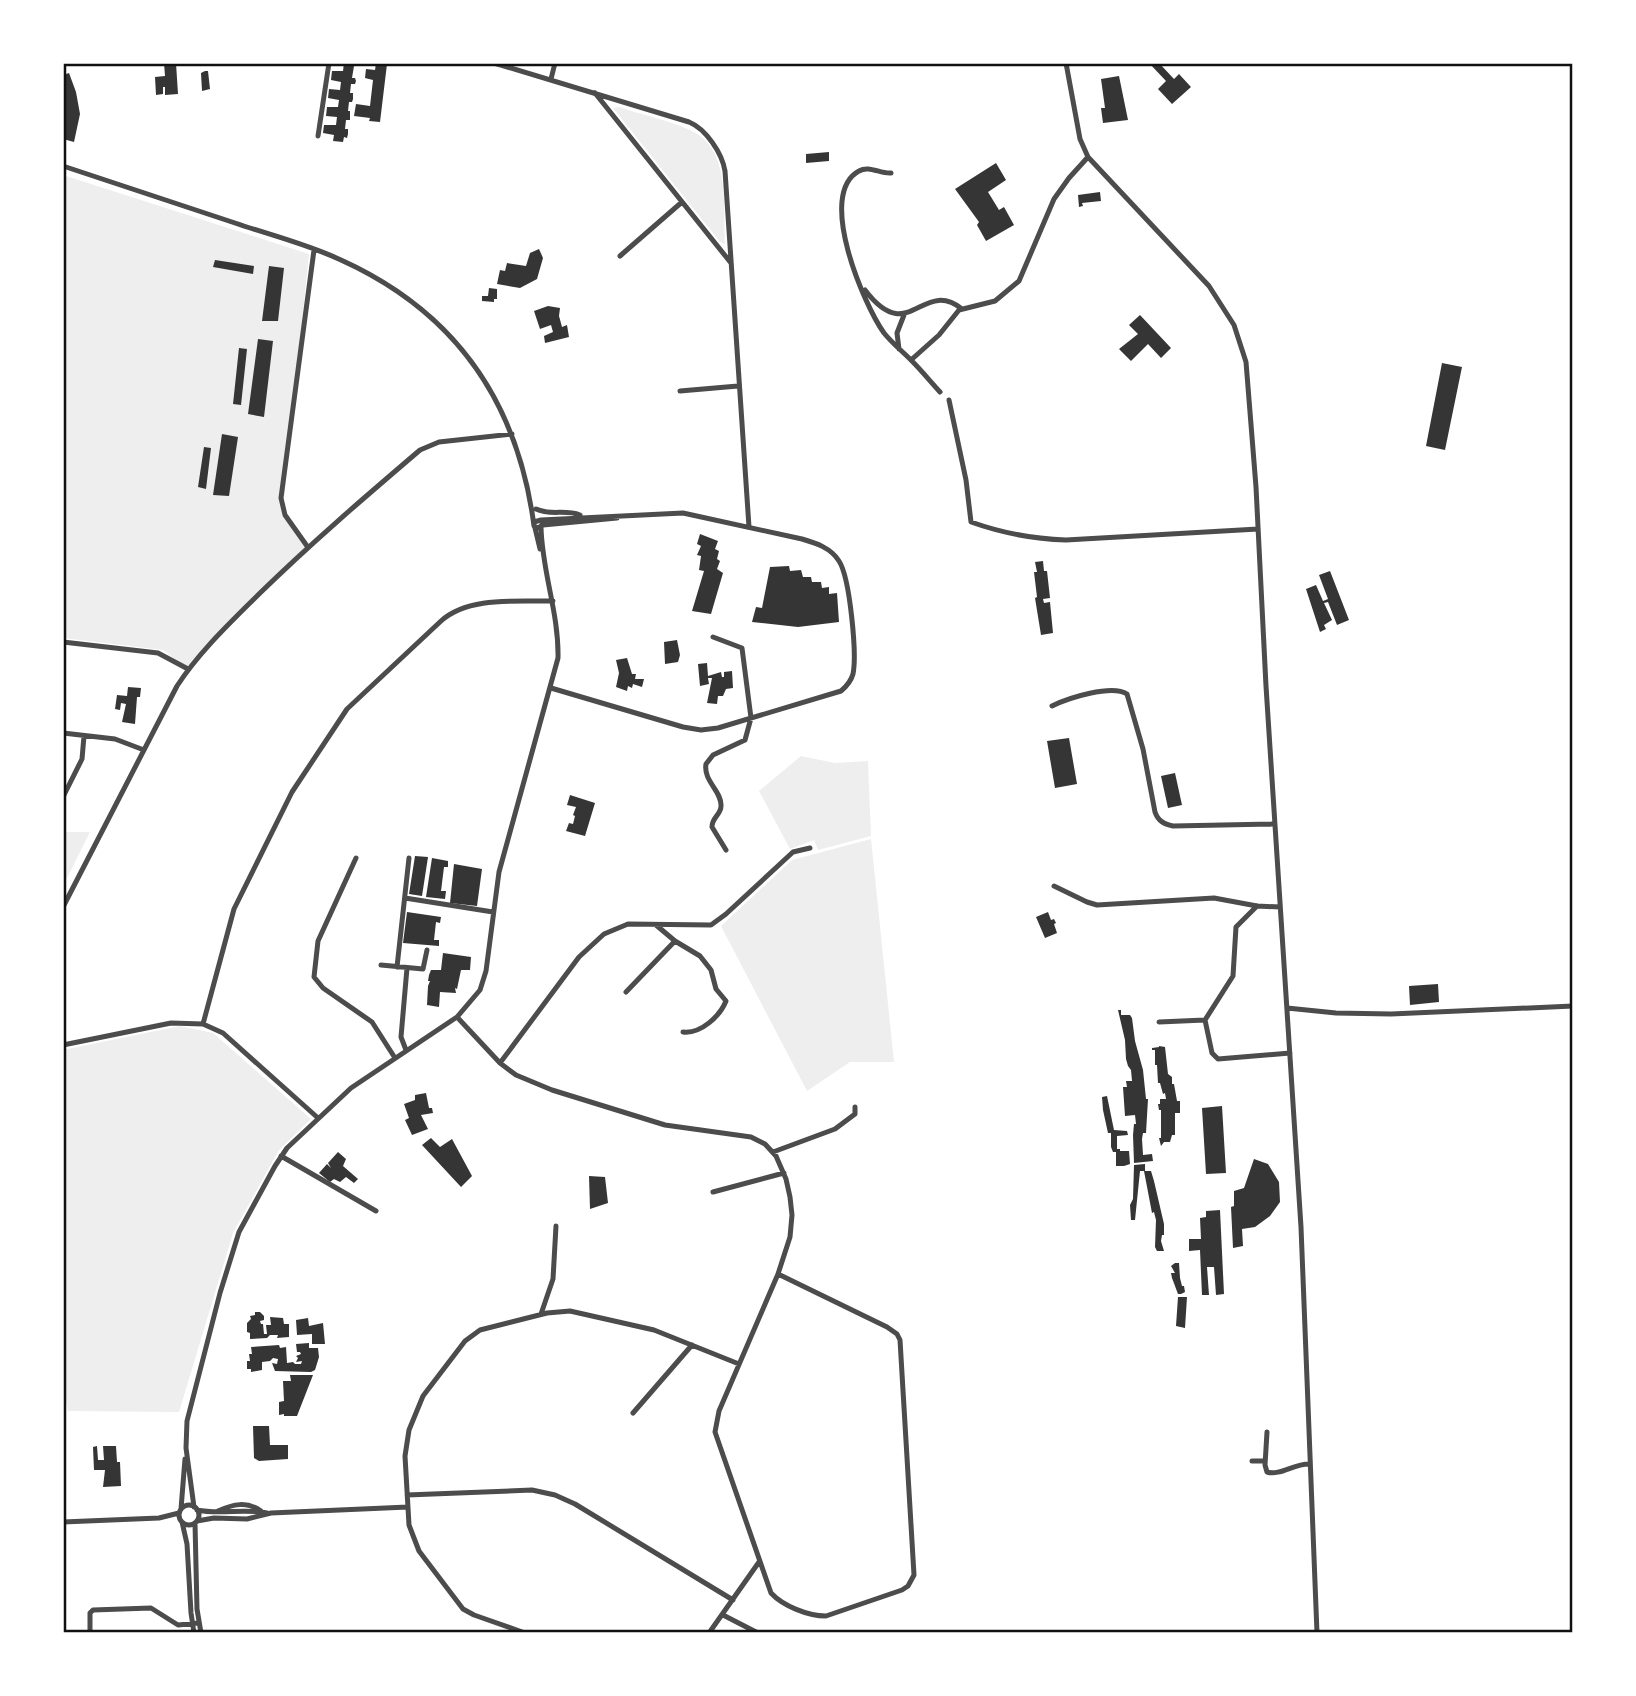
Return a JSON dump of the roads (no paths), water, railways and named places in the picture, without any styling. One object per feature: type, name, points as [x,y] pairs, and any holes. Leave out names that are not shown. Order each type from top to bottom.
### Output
[{"type":"street","points":[[318,136],[329,63]]},
{"type":"street","points":[[494,63],[689,122],[702,131],[720,156],[724,166],[749,527]]},
{"type":"street","points":[[551,79],[555,63]]},
{"type":"street","points":[[1066,63],[1076,121],[1088,157],[1209,286],[1234,325],[1249,384],[1301,1227],[1317,1633]]},
{"type":"street","points":[[595,93],[730,263]]},
{"type":"street","points":[[911,360],[939,335],[955,314],[962,309],[995,301],[1019,281],[1054,199],[1069,177],[1088,157]]},
{"type":"street","points":[[63,166],[314,250],[360,270],[406,298],[438,322],[486,382],[512,434],[539,524]]},
{"type":"street","points":[[891,173],[869,169],[860,171],[850,180],[843,194],[842,225],[852,262],[878,322],[899,350],[940,392]]},
{"type":"street","points":[[620,256],[682,202]]},
{"type":"street","points":[[307,547],[285,515],[281,498],[314,250]]},
{"type":"street","points":[[861,284],[886,310],[904,315],[929,303],[943,300],[962,309]]},
{"type":"street","points":[[899,350],[897,333],[904,315]]},
{"type":"street","points":[[680,391],[738,386]]},
{"type":"street","points":[[949,400],[971,522],[1035,538],[1066,540],[1258,528]]},
{"type":"street","points":[[63,907],[177,686],[188,669],[225,627],[307,547],[428,446],[448,440],[512,434]]},
{"type":"street","points":[[194,1633],[196,1509],[185,1434],[190,1400],[236,1240],[281,1156],[351,1088],[457,1017],[473,1001],[484,982],[499,872],[558,658],[553,601],[543,559],[536,509],[529,490]]},
{"type":"street","points":[[536,509],[547,513],[572,512],[583,519]]},
{"type":"street","points":[[539,524],[683,513],[749,527],[813,542],[830,551],[838,560],[849,591],[854,662],[852,678],[841,691],[718,728],[693,729],[551,688]]},
{"type":"street","points":[[203,1024],[234,909],[244,886],[292,792],[347,709],[456,609],[472,605],[553,601]]},
{"type":"street","points":[[713,637],[742,648],[751,718],[745,740],[713,755],[706,764],[706,775],[721,804],[719,813],[713,818],[712,827],[726,850]]},
{"type":"street","points":[[63,642],[158,653],[188,669]]},
{"type":"street","points":[[1052,706],[1080,695],[1120,690],[1127,694],[1143,749],[1155,812],[1164,823],[1173,826],[1275,824]]},
{"type":"street","points":[[63,733],[125,742],[144,750]]},
{"type":"street","points":[[63,797],[82,759],[84,736]]},
{"type":"street","points":[[500,1063],[565,974],[592,942],[623,925],[695,926],[714,923],[787,856],[796,850],[810,848]]},
{"type":"street","points":[[356,858],[318,941],[313,977],[323,988],[372,1022],[395,1058]]},
{"type":"street","points":[[397,967],[409,858]]},
{"type":"street","points":[[1054,886],[1097,905],[1214,898],[1257,906],[1280,906]]},
{"type":"street","points":[[405,898],[494,912]]},
{"type":"street","points":[[1257,906],[1236,927],[1233,976],[1209,1009],[1205,1020],[1212,1053],[1218,1059],[1290,1053]]},
{"type":"street","points":[[656,925],[695,952],[708,965],[716,989],[726,1001],[722,1009],[700,1030],[683,1032]]},
{"type":"street","points":[[626,992],[676,941]]},
{"type":"street","points":[[380,965],[424,969],[427,950]]},
{"type":"street","points":[[407,968],[401,1037],[407,1050]]},
{"type":"street","points":[[1287,1008],[1336,1013],[1391,1014],[1573,1006]]},
{"type":"street","points":[[457,1017],[500,1063],[516,1075],[552,1090],[665,1125],[744,1135],[760,1141],[773,1153],[784,1173],[790,1197],[792,1224],[788,1245],[719,1411],[715,1432],[759,1562],[774,1595],[788,1604],[819,1616],[835,1614],[902,1590],[908,1586],[915,1573],[899,1337],[887,1327],[778,1274]]},
{"type":"street","points":[[1158,1022],[1205,1020]]},
{"type":"street","points":[[63,1045],[172,1023],[203,1024],[223,1033],[318,1118]]},
{"type":"street","points":[[773,1153],[835,1129],[855,1114],[855,1107]]},
{"type":"street","points":[[281,1156],[376,1211]]},
{"type":"street","points":[[713,1192],[784,1173]]},
{"type":"street","points":[[541,1314],[553,1279],[556,1226]]},
{"type":"street","points":[[524,1633],[474,1615],[459,1605],[416,1544],[409,1525],[405,1456],[409,1430],[427,1391],[472,1334],[541,1314],[564,1311],[644,1327],[739,1364]]},
{"type":"street","points":[[633,1413],[692,1345]]},
{"type":"street","points":[[1267,1432],[1265,1469],[1275,1474],[1299,1464],[1310,1464]]},
{"type":"street","points":[[186,1448],[180,1511],[187,1544],[195,1623],[201,1633]]},
{"type":"street","points":[[1252,1461],[1265,1461]]},
{"type":"street","points":[[407,1495],[533,1490],[551,1493],[575,1504],[733,1600]]},
{"type":"street","points":[[159,1518],[189,1505],[215,1513],[408,1507]]},
{"type":"street","points":[[63,1522],[159,1518],[187,1525],[214,1518],[247,1519],[271,1513]]},
{"type":"street","points":[[709,1633],[759,1562]]},
{"type":"street","points":[[90,1633],[91,1611],[112,1609],[151,1608],[178,1625],[195,1623]]},
{"type":"street","points":[[723,1615],[758,1633]]}]
